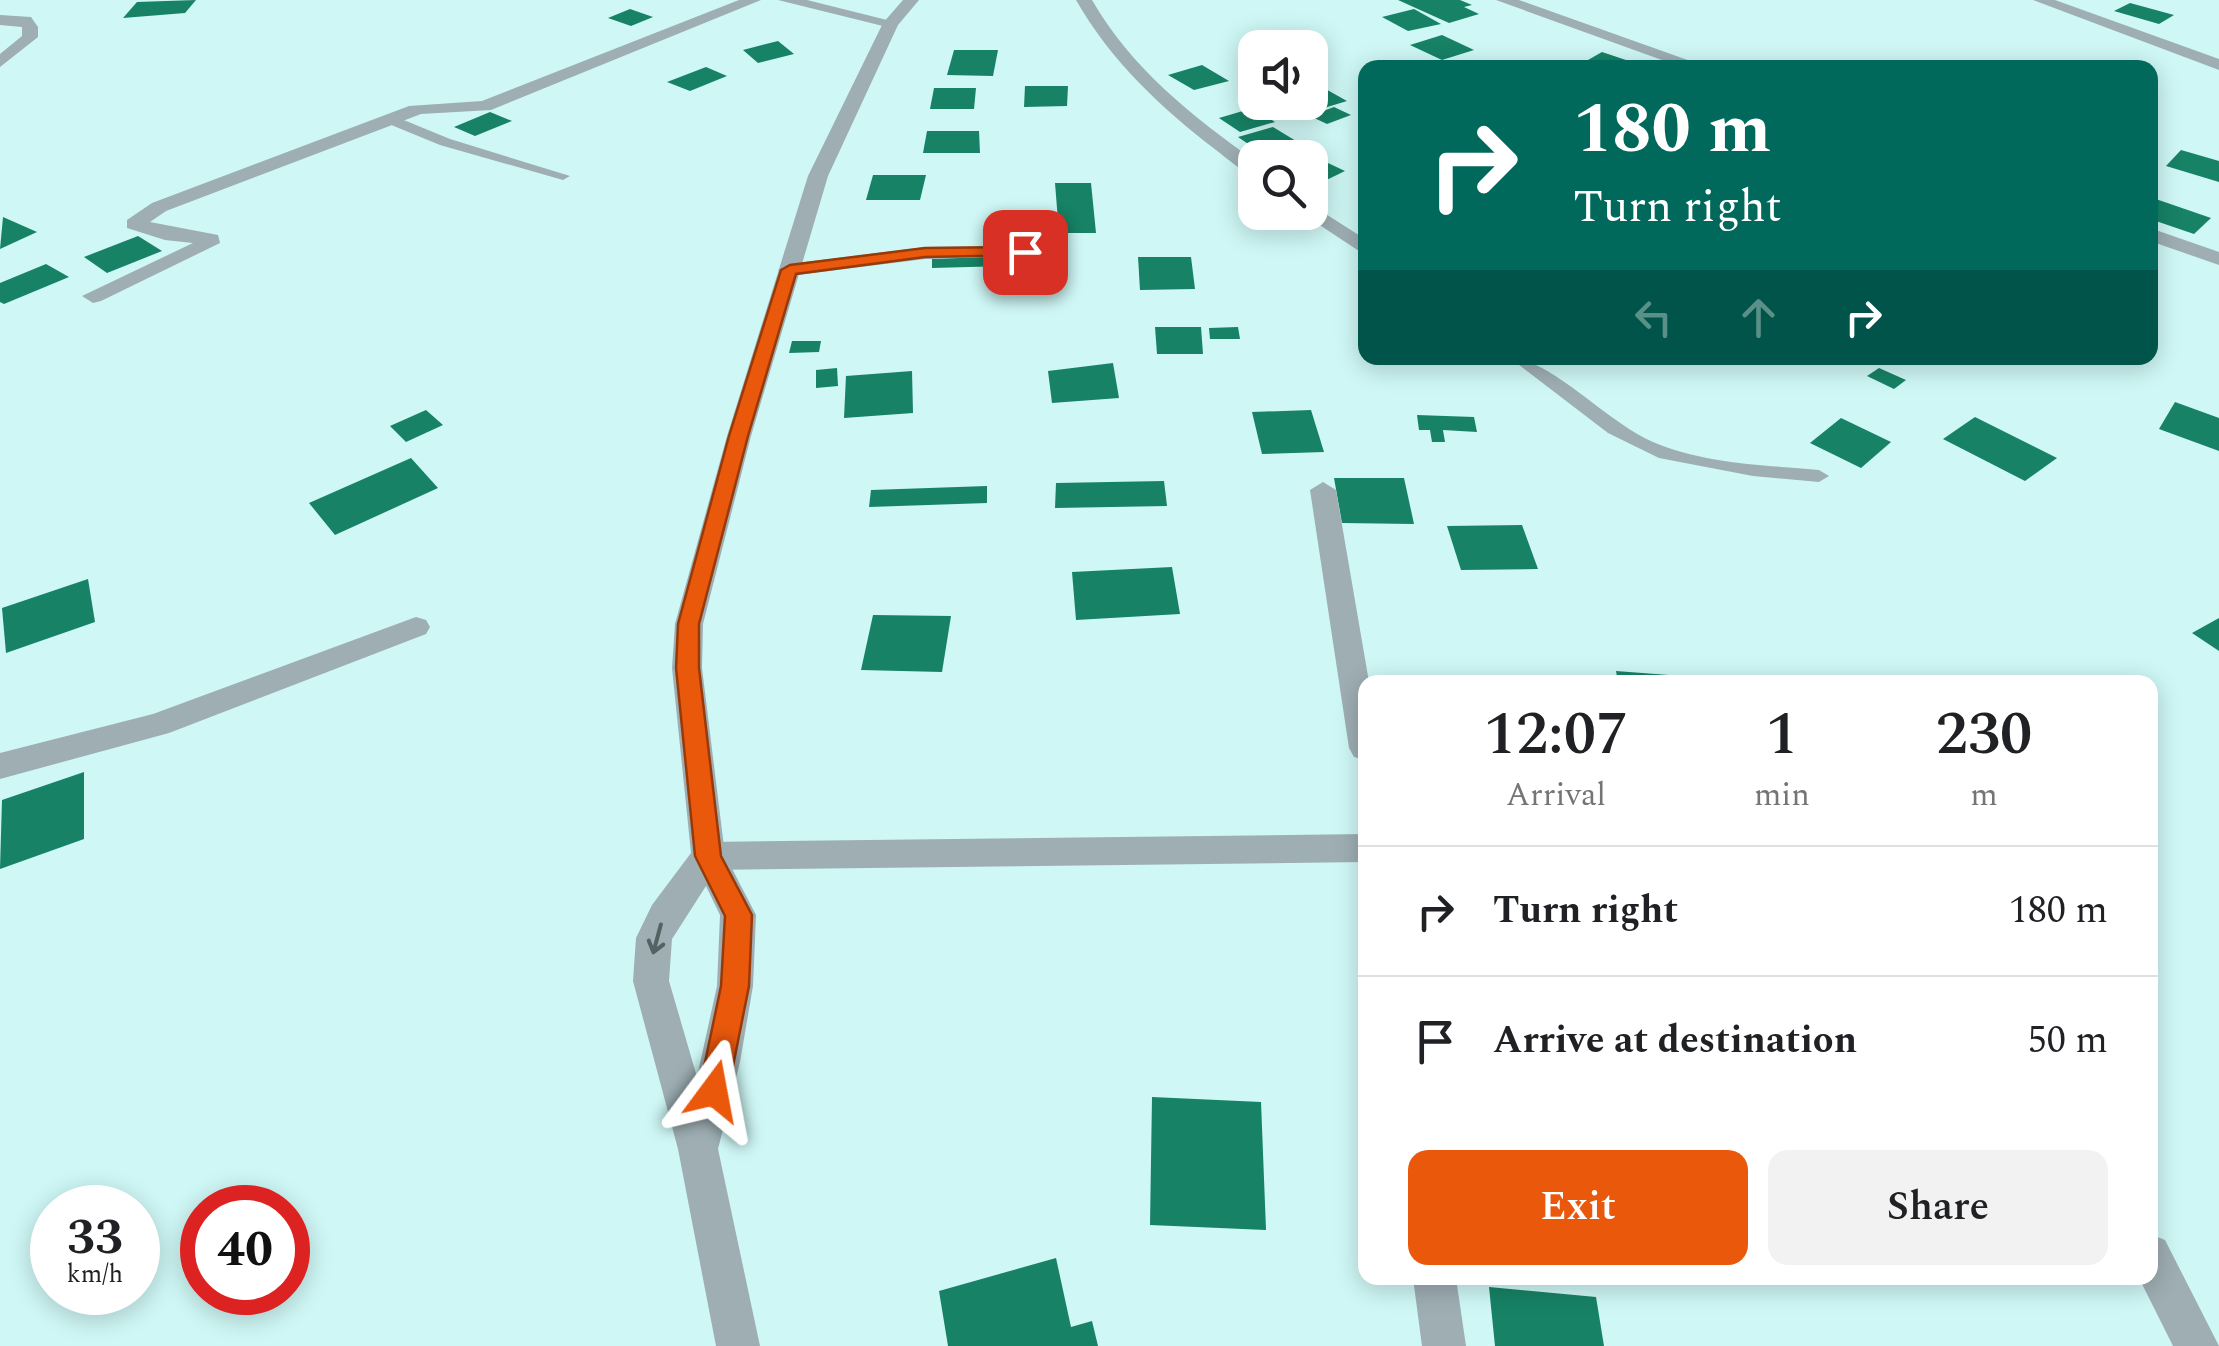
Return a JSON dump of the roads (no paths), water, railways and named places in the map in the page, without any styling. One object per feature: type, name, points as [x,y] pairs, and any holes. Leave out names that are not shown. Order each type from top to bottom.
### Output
[{"type":"street","points":[[93,296],[210,243],[211,240],[140,229],[134,224],[140,216],[428,106],[485,106],[753,0]]},
{"type":"street","points":[[786,0],[891,23]]},
{"type":"street","points":[[698,1149],[722,1062],[735,986],[738,915],[708,856],[687,668],[688,624],[738,436],[818,176],[849,104],[891,23],[911,0]]},
{"type":"street","points":[[1084,0],[1092,16],[1140,72],[1177,108],[1238,156]]},
{"type":"street","points":[[1504,0],[1679,60]]},
{"type":"street","points":[[2041,0],[2219,65]]},
{"type":"street","points":[[0,20],[25,20],[39,8]]},
{"type":"street","points":[[0,62],[30,36],[25,20]]},
{"type":"street","points":[[1328,223],[1358,244]]},
{"type":"street","points":[[2158,237],[2219,259]]},
{"type":"street","points":[[790,270],[925,252],[1025,252]]},
{"type":"street","points":[[1322,490],[1358,706]]},
{"type":"street","points":[[0,766],[158,724],[416,627]]},
{"type":"street","points":[[708,856],[1358,848]]},
{"type":"street","points":[[708,856],[664,916],[654,938],[651,981],[698,1149],[738,1346]]},
{"type":"street","points":[[2158,1271],[2197,1346]]},
{"type":"street","points":[[1437,1285],[1444,1346]]},
{"type":"lane","points":[[388,120],[445,142],[563,176]]},
{"type":"lane","points":[[1528,365],[1641,444],[1678,458],[1819,476]]}]
